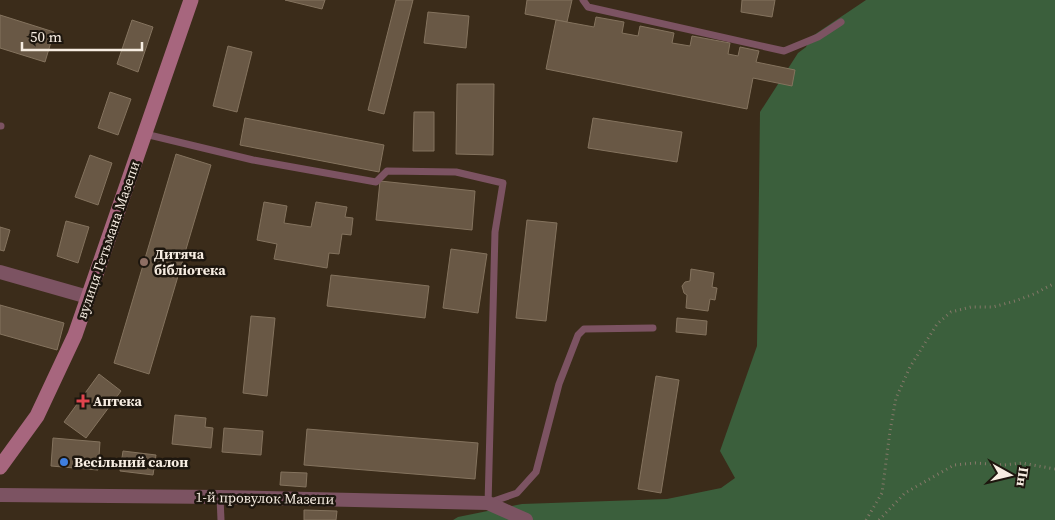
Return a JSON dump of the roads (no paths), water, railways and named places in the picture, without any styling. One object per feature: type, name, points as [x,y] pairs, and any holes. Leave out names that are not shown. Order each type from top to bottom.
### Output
[{"type":"main road","name":"вулиця Гетьмана Мазепи","points":[[0,467],[37,416],[75,335],[191,0]]},
{"type":"street","points":[[0,272],[88,297]]},
{"type":"street","name":"1-й провулок Мазепи","points":[[0,495],[220,497],[488,505],[526,520]]},
{"type":"lane","points":[[583,0],[588,7],[784,51],[818,37],[841,22]]},
{"type":"lane","points":[[144,134],[253,160],[376,182],[387,171],[456,172],[503,183],[495,232],[488,505],[516,493],[536,472],[559,384],[578,335],[584,329],[653,328]]},
{"type":"lane","points":[[220,497],[221,520]]},
{"type":"place","name":"Дитяча бібліотека","points":[[144,262]]},
{"type":"place","name":"Аптека","points":[[83,401]]},
{"type":"place","name":"Весільний салон","points":[[64,462]]}]
